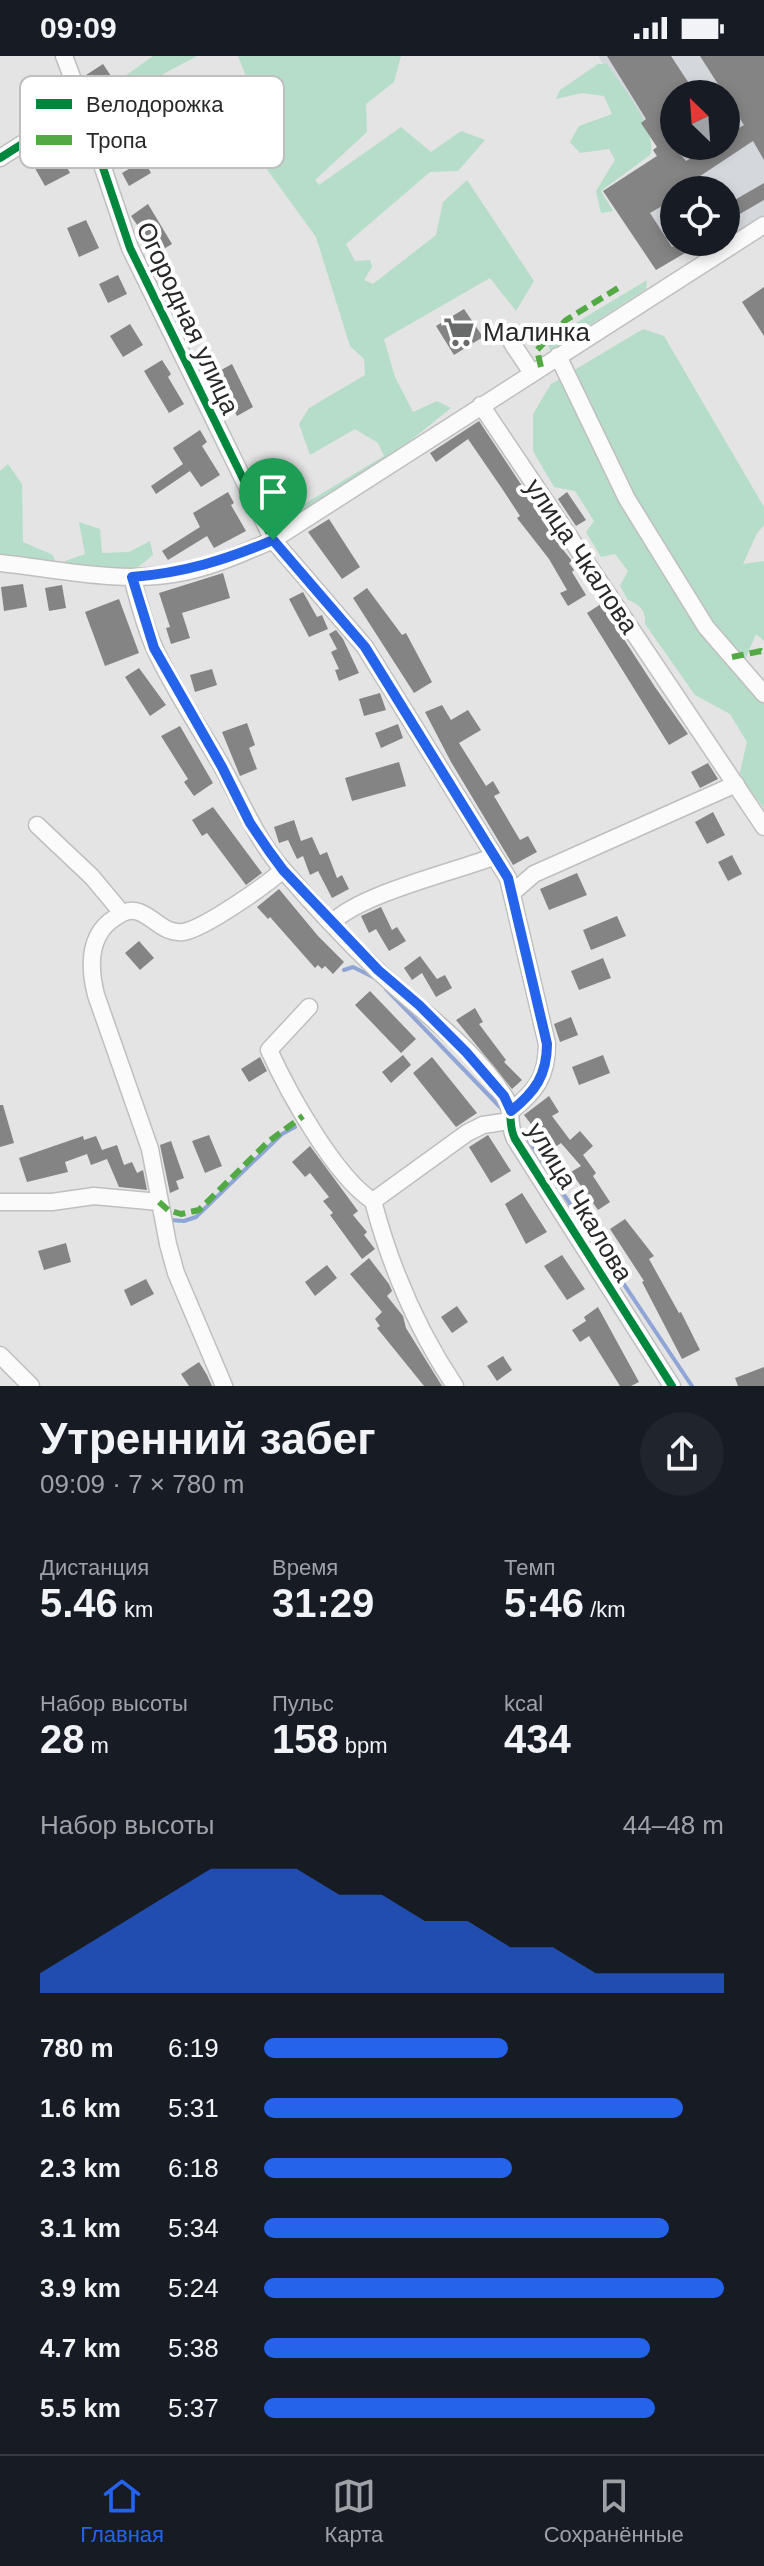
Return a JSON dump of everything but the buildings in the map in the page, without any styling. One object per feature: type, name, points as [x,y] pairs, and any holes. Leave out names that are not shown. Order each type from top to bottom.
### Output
[{"type":"street","points":[[64,56],[72,76]]},
{"type":"street","points":[[0,158],[20,145]]},
{"type":"street","name":"Огородная улица","points":[[103,168],[130,248],[273,540],[365,647],[458,793],[510,885]]},
{"type":"street","points":[[0,563],[132,577],[173,574],[204,567],[273,540],[764,225]]},
{"type":"street","points":[[512,343],[532,373]]},
{"type":"street","points":[[558,356],[586,420],[627,499],[706,627],[764,694]]},
{"type":"street","name":"улица Чкалова","points":[[481,405],[764,827]]},
{"type":"street","name":"улица Чкалова","points":[[132,577],[154,648],[250,823],[283,870],[332,923],[466,1052],[504,1096],[510,1116],[510,1130],[672,1386]]},
{"type":"street","points":[[510,885],[736,784]]},
{"type":"street","points":[[37,825],[92,877],[122,913]]},
{"type":"street","points":[[332,923],[340,915],[372,900],[493,857]]},
{"type":"street","points":[[224,1386],[176,1273],[150,1149],[90,974],[91,953],[108,922],[122,913],[140,913],[169,931],[184,932],[200,926],[283,870]]},
{"type":"street","name":"улица Чкалова","points":[[510,885],[547,1044],[547,1064],[534,1089],[510,1116]]},
{"type":"street","points":[[309,1007],[269,1050],[292,1098],[358,1191],[373,1201],[384,1243],[430,1345],[455,1386]]},
{"type":"street","points":[[373,1201],[467,1133],[510,1116]]},
{"type":"street","points":[[0,1202],[52,1202],[94,1196],[159,1202]]},
{"type":"street","points":[[0,1355],[31,1386]]},
{"type":"shaded area","points":[[598,56],[764,56],[764,215],[740,230],[740,176],[660,176],[660,256],[680,256],[656,270],[603,191],[656,156],[653,150],[657,147]]},
{"type":"green space","points":[[153,56],[197,56],[160,76],[125,76]]},
{"type":"green space","points":[[238,56],[401,56],[394,82],[366,104],[367,132],[315,180],[319,185],[401,127],[431,152],[461,131],[485,140],[458,171],[430,172],[346,244],[355,261],[370,260],[372,267],[364,280],[373,284],[436,235],[443,202],[467,180],[534,281],[516,311],[490,278],[384,339],[395,377],[413,412],[437,401],[451,408],[385,461],[278,529],[271,524],[384,456],[378,443],[355,429],[310,455],[299,424],[309,408],[365,375],[364,359],[350,346],[316,237],[266,168],[284,168],[284,76],[246,76]]},
{"type":"green space","points":[[598,64],[607,64],[629,96],[644,121],[651,145],[650,155],[601,191],[613,211],[601,213],[596,191],[615,160],[609,149],[580,153],[570,142],[579,126],[612,114],[604,96],[582,93],[556,99],[560,90]]},
{"type":"green space","points":[[647,280],[646,289],[550,351],[548,343],[569,327]]},
{"type":"green space","points":[[643,329],[664,336],[764,507],[764,525],[743,564],[764,561],[764,641],[756,634],[739,674],[764,703],[764,808],[739,776],[747,742],[730,714],[695,695],[645,624],[641,609],[628,600],[620,586],[628,571],[615,554],[601,557],[586,532],[594,521],[575,491],[554,487],[533,451],[533,414],[551,384]]},
{"type":"green space","points":[[8,464],[22,484],[23,542],[53,555],[56,564],[0,559],[0,471]]},
{"type":"green space","points":[[79,522],[100,529],[102,553],[129,552],[150,541],[153,555],[133,571],[67,568],[65,561],[85,554]]},
{"type":"waterway","points":[[344,970],[353,967],[373,977]]},
{"type":"waterway","points":[[386,989],[502,1109]]},
{"type":"waterway","points":[[518,1126],[692,1386]]},
{"type":"waterway","points":[[170,1220],[184,1221],[196,1217],[282,1134],[295,1127]]},
{"type":"marked path","points":[[541,367],[537,350],[566,320],[623,285]]},
{"type":"marked path","points":[[732,657],[764,653]]},
{"type":"marked path","points":[[159,1202],[168,1210],[181,1214],[199,1210],[268,1142],[303,1116]]},
{"type":"cycle path","points":[[0,158],[20,145]]},
{"type":"cycle path","points":[[103,168],[130,248],[273,540],[365,647],[508,878]]},
{"type":"cycle path","points":[[132,577],[147,630],[161,662],[266,847],[296,885],[353,946],[463,1047],[494,1081],[508,1104],[515,1139],[672,1386]]},
{"type":"place","name":"Малинка","points":[[459,332]]},
{"type":"route","points":[[273,540],[365,647],[508,878],[547,1044],[547,1064],[540,1081],[527,1098],[511,1111],[504,1096],[466,1052],[378,970],[283,870],[250,823],[154,648],[132,577],[173,574],[204,567],[273,540]]}]
